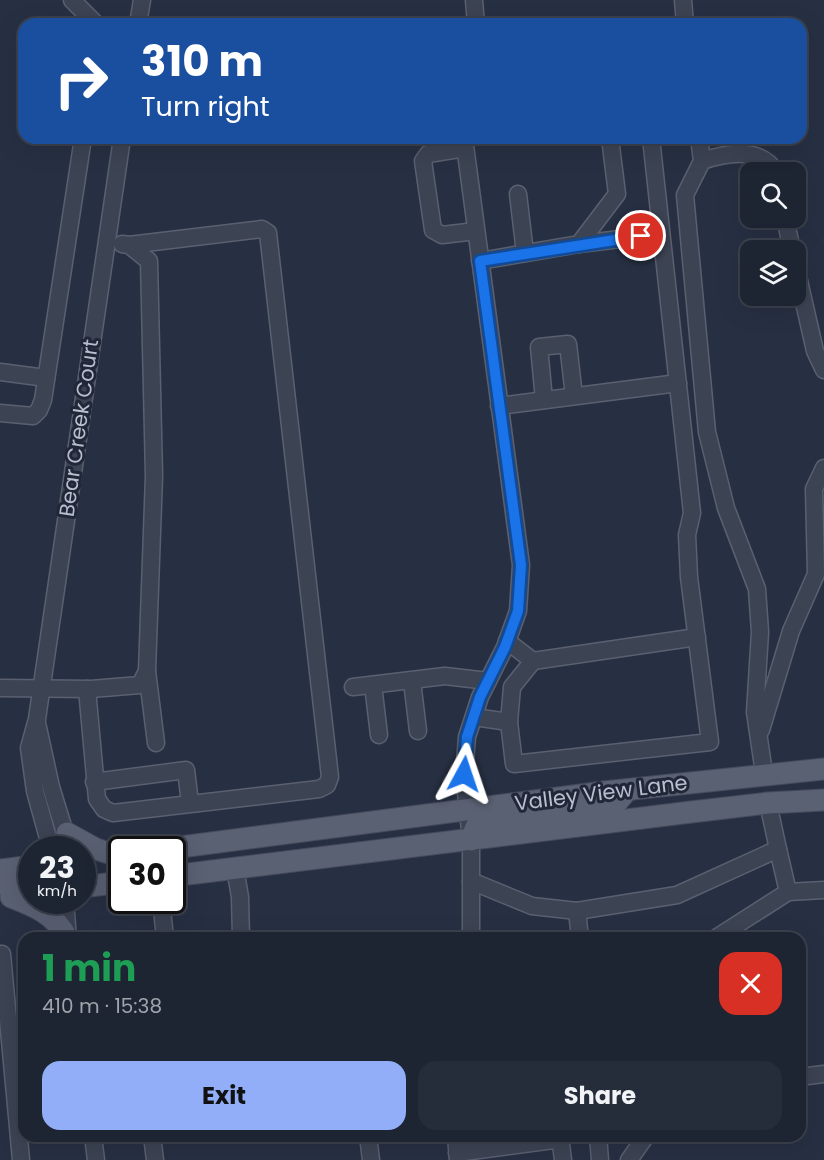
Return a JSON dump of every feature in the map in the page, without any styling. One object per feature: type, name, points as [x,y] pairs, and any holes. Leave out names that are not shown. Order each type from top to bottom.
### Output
[{"type":"main road","name":"Valley View Lane","points":[[186,846],[628,789],[764,773],[824,769]]},
{"type":"main road","points":[[764,773],[768,803]]},
{"type":"main road","points":[[471,840],[476,827],[485,823],[600,807],[617,802],[628,789]]},
{"type":"main road","name":"Valley View Lane","points":[[186,874],[768,803],[824,800]]},
{"type":"main road","points":[[308,860],[323,849],[341,843],[454,829],[464,824],[468,810]]},
{"type":"main road","points":[[0,870],[18,868]]},
{"type":"main road","points":[[11,894],[53,918],[64,932]]},
{"type":"street","points":[[72,0],[90,18]]},
{"type":"street","points":[[139,18],[142,0]]},
{"type":"street","points":[[474,0],[476,18]]},
{"type":"street","points":[[683,0],[684,18]]},
{"type":"street","points":[[0,413],[33,416],[39,410],[82,144]]},
{"type":"street","name":"Bear Creek Court","points":[[47,836],[35,791],[29,748],[37,719],[121,144]]},
{"type":"street","points":[[462,144],[428,154],[423,161],[433,230],[442,235],[476,231]]},
{"type":"street","points":[[465,144],[521,565],[518,611],[467,737],[464,774],[471,840],[471,932]]},
{"type":"street","points":[[579,244],[616,194],[611,144]]},
{"type":"street","points":[[533,660],[512,687],[509,722],[514,764],[710,742],[687,535],[692,513],[652,144]]},
{"type":"street","points":[[700,144],[702,161],[685,195],[702,387],[707,432],[720,486],[757,589],[760,632],[755,712],[764,773]]},
{"type":"street","points":[[702,161],[728,153],[746,154],[766,162]]},
{"type":"street","points":[[518,194],[525,253]]},
{"type":"street","points":[[87,689],[97,799],[104,809],[113,813],[319,789],[327,785],[330,777],[268,233],[262,229],[129,245],[107,241]]},
{"type":"street","points":[[480,261],[579,244],[662,234]]},
{"type":"street","points":[[129,245],[149,261],[152,297],[154,476],[147,671],[156,743]]},
{"type":"street","points":[[805,306],[815,351],[824,370]]},
{"type":"street","points":[[544,400],[539,347],[568,344],[574,396]]},
{"type":"street","points":[[0,372],[46,378]]},
{"type":"street","points":[[499,406],[678,383]]},
{"type":"street","points":[[758,740],[791,631],[816,574],[820,528],[813,489],[824,468]]},
{"type":"street","points":[[507,641],[533,660],[697,637]]},
{"type":"street","points":[[0,688],[41,690],[140,685],[147,671]]},
{"type":"street","points":[[353,687],[456,676],[488,681]]},
{"type":"street","points":[[412,681],[418,731]]},
{"type":"street","points":[[373,685],[379,735]]},
{"type":"street","points":[[474,717],[509,722]]},
{"type":"street","name":"Bear Creek Court","points":[[37,719],[51,787],[66,836]]},
{"type":"street","points":[[94,782],[186,770],[190,803]]},
{"type":"street","points":[[768,803],[788,892]]},
{"type":"street","points":[[471,881],[532,906],[577,911],[677,895],[778,849]]},
{"type":"street","points":[[235,868],[240,897],[241,932]]},
{"type":"street","points":[[725,932],[788,892],[824,890]]},
{"type":"street","points":[[577,911],[579,932]]},
{"type":"street","points":[[66,914],[68,932]]},
{"type":"street","points":[[162,914],[164,932]]},
{"type":"street","points":[[0,954],[2,954],[18,1041]]},
{"type":"street","points":[[806,1076],[824,1074]]},
{"type":"street","points":[[21,1142],[21,1160]]},
{"type":"street","points":[[94,1142],[96,1160]]},
{"type":"street","points":[[153,1142],[155,1160]]},
{"type":"street","points":[[369,1142],[371,1160]]},
{"type":"street","points":[[459,1144],[488,1142]]},
{"type":"street","points":[[561,1142],[563,1160]]},
{"type":"street","points":[[598,1142],[600,1160]]},
{"type":"street","points":[[629,1160],[642,1142]]},
{"type":"route","points":[[464,774],[467,737],[480,697],[505,647],[518,611],[521,565],[480,261],[641,236]]}]
